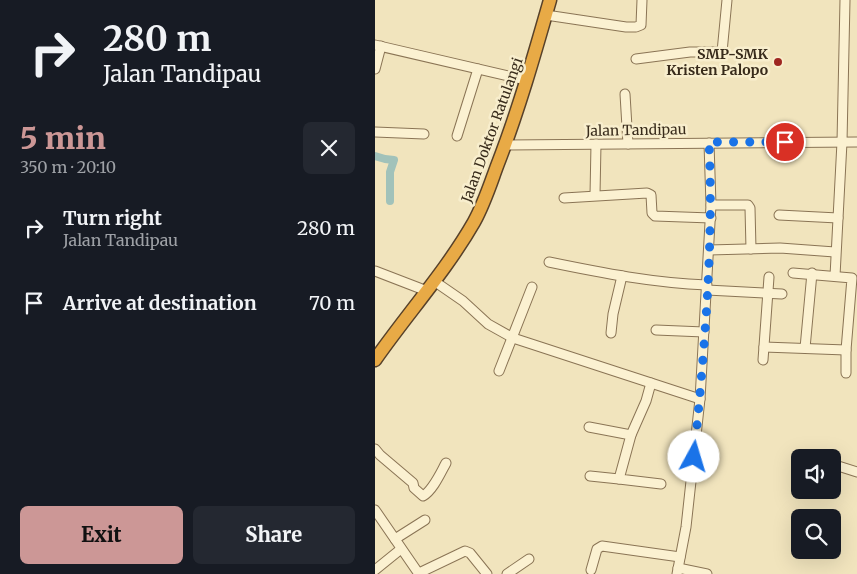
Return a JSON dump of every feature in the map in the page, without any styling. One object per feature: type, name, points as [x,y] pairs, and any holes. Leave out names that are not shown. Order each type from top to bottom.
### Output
[{"type":"highway","name":"Jalan Doktor Ratulangi","points":[[375,360],[431,286],[474,222],[481,208],[505,145],[550,0]]},
{"type":"street","points":[[546,15],[636,27],[641,24],[642,0]]},
{"type":"street","points":[[636,59],[690,52],[722,52],[727,0]]},
{"type":"street","points":[[835,276],[842,142],[845,0]]},
{"type":"street","points":[[375,70],[378,45],[526,80]]},
{"type":"street","points":[[457,136],[477,69]]},
{"type":"street","points":[[625,94],[628,144]]},
{"type":"street","points":[[375,132],[424,134]]},
{"type":"street","points":[[707,574],[678,571],[686,528],[704,332],[711,218],[709,142]]},
{"type":"street","name":"Jalan Tandipau","points":[[505,145],[857,142]]},
{"type":"street","points":[[595,195],[596,144]]},
{"type":"street","points":[[564,198],[647,193],[651,195],[652,213],[655,216],[711,218]]},
{"type":"street","points":[[711,205],[748,205],[750,208],[751,248]]},
{"type":"street","points":[[779,215],[838,218]]},
{"type":"street","points":[[709,250],[780,248],[835,252]]},
{"type":"street","points":[[549,262],[622,276],[767,294],[782,294]]},
{"type":"street","points":[[375,271],[431,286],[463,301],[488,324],[513,338],[699,399]]},
{"type":"street","points":[[793,273],[812,273],[855,278],[846,350],[846,373]]},
{"type":"street","points":[[805,348],[812,273]]},
{"type":"street","points":[[611,333],[613,314],[622,276]]},
{"type":"street","points":[[763,360],[769,277]]},
{"type":"street","points":[[499,371],[532,287]]},
{"type":"street","points":[[656,330],[704,332]]},
{"type":"street","points":[[764,347],[846,350]]},
{"type":"street","points":[[619,479],[631,435],[646,401],[651,383]]},
{"type":"street","points":[[589,427],[631,435]]},
{"type":"street","points":[[375,449],[413,482],[414,488],[423,496],[446,463]]},
{"type":"street","points":[[841,466],[857,472]]},
{"type":"street","points":[[590,476],[661,484]]},
{"type":"street","points":[[375,510],[419,574],[465,551],[470,553],[487,574]]},
{"type":"street","points":[[395,539],[425,520]]},
{"type":"street","points":[[591,570],[597,549],[602,546],[680,557]]},
{"type":"street","points":[[375,570],[401,549]]},
{"type":"street","points":[[507,574],[529,559]]},
{"type":"waterway","points":[[375,156],[394,160],[390,172],[390,201]]},
{"type":"place","name":"SMP-SMK Kristen Palopo","points":[[778,62]]},
{"type":"route","points":[[694,457],[709,250],[711,188],[709,142],[785,142]]}]
